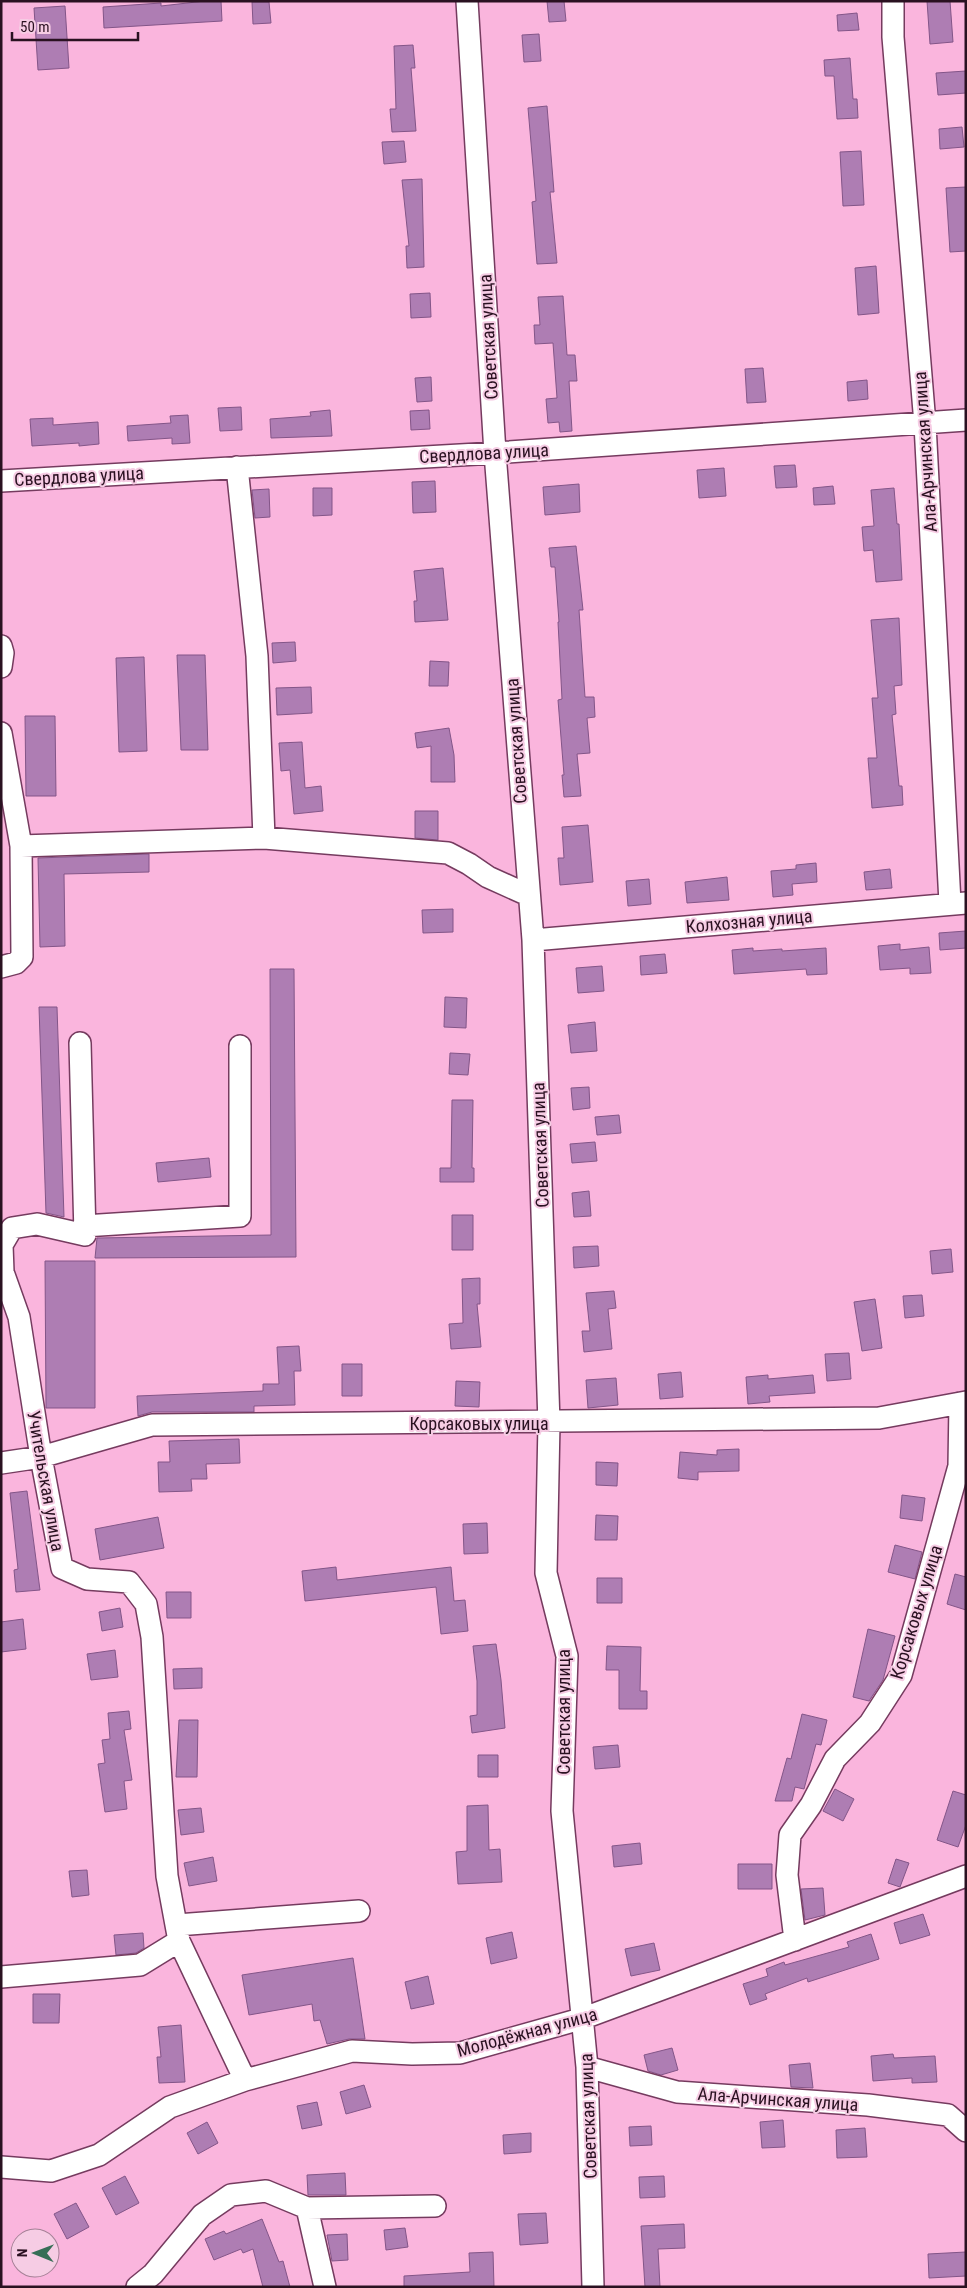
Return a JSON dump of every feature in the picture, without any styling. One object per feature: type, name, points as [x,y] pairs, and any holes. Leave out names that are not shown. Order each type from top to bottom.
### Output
[{"type":"street","name":"Советская улица","points":[[468,1],[495,453],[533,940],[549,1423],[546,1573],[568,1656],[562,1811],[584,2018],[593,2287]]},
{"type":"street","name":"Ала-Арчинская улица","points":[[893,1],[894,47],[925,424],[958,903]]},
{"type":"street","name":"Свердлова улица","points":[[1,481],[495,453],[966,420]]},
{"type":"street","points":[[237,467],[257,656],[264,838]]},
{"type":"street","points":[[1,646],[3,653],[1,667]]},
{"type":"street","points":[[1,733],[21,846],[22,957],[16,963],[1,967]]},
{"type":"street","points":[[21,846],[264,838],[448,853],[488,877],[528,895]]},
{"type":"street","name":"Колхозная улица","points":[[533,940],[958,903]]},
{"type":"street","points":[[80,1043],[84,1226],[240,1216],[240,1046]]},
{"type":"street","name":"Учительская улица","points":[[84,1226],[84,1235],[37,1224],[12,1228],[2,1245],[3,1272],[19,1317],[41,1457],[62,1568],[87,1579],[129,1582],[146,1604],[152,1637],[167,1876],[178,1933],[245,2080]]},
{"type":"street","name":"Корсаковых улица","points":[[1,1463],[41,1457],[152,1425],[549,1423],[879,1418],[963,1402],[959,1466],[901,1675],[870,1723],[835,1759],[811,1804],[790,1835],[787,1875],[795,1940]]},
{"type":"street","name":"Молодёжная улица","points":[[1,2167],[51,2171],[99,2156],[170,2107],[245,2080],[352,2051],[412,2054],[460,2053],[584,2018],[966,1876]]},
{"type":"street","points":[[1,1977],[140,1965],[178,1933],[359,1911]]},
{"type":"street","name":"Ала-Арчинская улица","points":[[587,2067],[677,2092],[868,2105],[948,2115],[966,2131]]},
{"type":"street","points":[[136,2287],[152,2274],[202,2215],[231,2195],[266,2191],[307,2208],[435,2206]]},
{"type":"street","points":[[307,2208],[325,2287]]},
{"type":"building","points":[[221,1],[222,21],[104,28],[103,7],[161,3],[161,6]]},
{"type":"building","points":[[547,1],[564,1],[566,21],[549,22]]},
{"type":"building","points":[[927,1],[950,1],[953,42],[930,44]]},
{"type":"building","points":[[252,2],[269,2],[271,23],[253,24]]},
{"type":"building","points":[[65,6],[69,68],[38,70],[34,8]]},
{"type":"building","points":[[857,13],[859,30],[838,31],[837,15]]},
{"type":"building","points":[[539,34],[541,61],[524,62],[522,35]]},
{"type":"building","points":[[413,45],[415,68],[411,68],[416,131],[392,132],[390,109],[396,109],[394,46]]},
{"type":"building","points":[[850,58],[853,99],[857,99],[858,118],[837,119],[834,76],[825,76],[824,60]]},
{"type":"building","points":[[966,71],[966,93],[938,95],[936,73]]},
{"type":"building","points":[[547,106],[554,192],[550,192],[557,263],[537,264],[532,202],[536,201],[528,108]]},
{"type":"building","points":[[962,127],[964,147],[940,149],[939,129]]},
{"type":"building","points":[[404,141],[406,162],[384,164],[382,142]]},
{"type":"building","points":[[861,151],[864,205],[843,206],[840,152]]},
{"type":"building","points":[[422,179],[424,267],[407,268],[406,246],[409,246],[402,180]]},
{"type":"building","points":[[966,187],[966,251],[950,252],[946,188]]},
{"type":"building","points":[[876,266],[879,313],[858,315],[855,268]]},
{"type":"building","points":[[430,293],[431,317],[411,318],[410,294]]},
{"type":"building","points":[[563,296],[567,355],[575,355],[577,381],[569,381],[572,431],[560,432],[559,422],[548,423],[546,399],[557,398],[553,343],[535,344],[534,325],[540,325],[538,297]]},
{"type":"building","points":[[763,368],[766,402],[747,403],[745,369]]},
{"type":"building","points":[[431,377],[432,401],[417,402],[415,378]]},
{"type":"building","points":[[867,380],[868,399],[848,401],[847,382]]},
{"type":"building","points":[[241,407],[242,430],[220,431],[218,408]]},
{"type":"building","points":[[330,410],[332,436],[271,438],[270,419],[311,416],[310,412]]},
{"type":"building","points":[[429,410],[430,429],[411,430],[410,411]]},
{"type":"building","points":[[188,415],[190,443],[172,444],[172,438],[128,441],[127,426],[171,423],[170,416]]},
{"type":"building","points":[[53,418],[53,425],[98,422],[99,444],[79,446],[79,443],[32,446],[30,419]]},
{"type":"building","points":[[795,465],[797,487],[776,488],[774,466]]},
{"type":"building","points":[[724,468],[726,496],[699,498],[697,470]]},
{"type":"building","points":[[435,481],[436,512],[413,513],[412,482]]},
{"type":"building","points":[[579,484],[580,512],[545,515],[543,487]]},
{"type":"building","points":[[833,486],[835,504],[814,505],[813,488]]},
{"type":"building","points":[[313,488],[332,488],[332,515],[313,516]]},
{"type":"building","points":[[894,488],[897,524],[899,524],[902,580],[876,582],[873,550],[864,551],[862,527],[874,526],[871,490]]},
{"type":"building","points":[[269,489],[270,517],[255,518],[252,490]]},
{"type":"building","points":[[576,546],[583,610],[579,610],[585,697],[594,697],[595,717],[587,718],[590,753],[577,754],[581,796],[564,797],[558,700],[562,699],[559,622],[555,567],[551,567],[549,548]]},
{"type":"building","points":[[443,568],[448,620],[415,622],[414,601],[417,601],[414,571]]},
{"type":"building","points":[[899,618],[902,685],[894,686],[896,714],[892,715],[899,786],[902,786],[903,805],[872,808],[868,758],[877,758],[872,698],[878,698],[871,620]]},
{"type":"building","points":[[295,642],[296,661],[273,663],[272,643]]},
{"type":"building","points":[[177,655],[205,655],[208,750],[181,750]]},
{"type":"building","points":[[144,657],[147,751],[119,752],[116,658]]},
{"type":"building","points":[[430,661],[449,662],[448,686],[429,686]]},
{"type":"building","points":[[311,687],[312,713],[277,715],[276,688]]},
{"type":"building","points":[[25,716],[55,716],[56,796],[26,796]]},
{"type":"building","points":[[449,728],[454,755],[455,782],[431,782],[431,746],[417,748],[415,733]]},
{"type":"building","points":[[302,742],[305,788],[321,786],[323,811],[294,814],[290,770],[281,771],[279,743]]},
{"type":"building","points":[[415,811],[438,811],[438,840],[415,838]]},
{"type":"building","points":[[588,825],[593,882],[560,885],[558,858],[564,858],[562,827]]},
{"type":"building","points":[[149,854],[149,872],[64,874],[65,946],[40,947],[38,858]]},
{"type":"building","points":[[816,863],[817,882],[792,884],[793,895],[773,897],[771,871],[796,869],[796,865]]},
{"type":"building","points":[[890,869],[892,888],[866,890],[864,872]]},
{"type":"building","points":[[727,877],[729,900],[687,903],[685,882]]},
{"type":"building","points":[[649,879],[651,904],[628,906],[626,881]]},
{"type":"building","points":[[453,909],[453,932],[423,933],[422,910]]},
{"type":"building","points":[[966,931],[966,948],[940,950],[939,933]]},
{"type":"building","points":[[900,944],[900,950],[929,947],[931,973],[910,974],[910,968],[880,970],[878,946]]},
{"type":"building","points":[[753,948],[753,951],[782,949],[782,951],[826,948],[827,974],[807,975],[806,969],[734,974],[732,950]]},
{"type":"building","points":[[665,954],[667,973],[641,975],[640,956]]},
{"type":"building","points":[[602,966],[604,991],[578,993],[576,968]]},
{"type":"building","points":[[270,969],[294,969],[296,1257],[95,1258],[97,1238],[271,1235]]},
{"type":"building","points":[[445,997],[467,998],[466,1028],[444,1027]]},
{"type":"building","points":[[39,1007],[57,1007],[64,1217],[46,1213]]},
{"type":"building","points":[[595,1022],[597,1051],[571,1053],[568,1025]]},
{"type":"building","points":[[450,1053],[470,1054],[468,1075],[449,1074]]},
{"type":"building","points":[[589,1087],[590,1108],[573,1110],[571,1088]]},
{"type":"building","points":[[452,1100],[473,1100],[472,1168],[474,1168],[474,1182],[440,1182],[440,1168],[451,1168]]},
{"type":"building","points":[[619,1115],[621,1133],[597,1135],[595,1117]]},
{"type":"building","points":[[595,1142],[597,1161],[572,1163],[570,1144]]},
{"type":"building","points":[[209,1158],[211,1177],[158,1182],[156,1163]]},
{"type":"building","points":[[589,1191],[591,1216],[574,1217],[572,1193]]},
{"type":"building","points":[[452,1215],[473,1215],[473,1250],[452,1250]]},
{"type":"building","points":[[598,1246],[599,1266],[574,1268],[573,1247]]},
{"type":"building","points":[[951,1249],[953,1272],[932,1274],[930,1251]]},
{"type":"building","points":[[45,1261],[95,1261],[95,1408],[46,1408]]},
{"type":"building","points":[[480,1278],[480,1304],[477,1304],[481,1347],[451,1349],[449,1324],[463,1323],[462,1279]]},
{"type":"building","points":[[614,1291],[616,1308],[608,1309],[612,1349],[584,1352],[582,1331],[590,1331],[586,1293]]},
{"type":"building","points":[[922,1295],[924,1316],[905,1318],[903,1296]]},
{"type":"building","points":[[875,1299],[882,1348],[862,1351],[854,1302]]},
{"type":"building","points":[[299,1346],[301,1371],[294,1371],[295,1405],[254,1406],[254,1412],[152,1412],[138,1416],[137,1396],[263,1391],[263,1384],[279,1384],[277,1347]]},
{"type":"building","points":[[849,1353],[851,1379],[827,1381],[825,1354]]},
{"type":"building","points":[[342,1364],[362,1364],[362,1396],[342,1396]]},
{"type":"building","points":[[681,1372],[683,1397],[660,1399],[658,1374]]},
{"type":"building","points":[[768,1375],[768,1379],[813,1375],[815,1393],[769,1396],[770,1402],[748,1404],[746,1377]]},
{"type":"building","points":[[616,1378],[618,1405],[588,1408],[586,1380]]},
{"type":"building","points":[[456,1381],[480,1382],[479,1407],[455,1406]]},
{"type":"building","points":[[239,1439],[240,1463],[206,1464],[207,1479],[191,1479],[192,1491],[159,1492],[158,1462],[170,1462],[169,1441]]},
{"type":"building","points":[[739,1449],[739,1471],[698,1472],[698,1480],[678,1478],[680,1452],[717,1455],[717,1450]]},
{"type":"building","points":[[596,1462],[618,1463],[617,1486],[596,1485]]},
{"type":"building","points":[[27,1491],[40,1590],[16,1592],[14,1570],[18,1569],[10,1493]]},
{"type":"building","points":[[902,1495],[925,1498],[922,1521],[900,1518]]},
{"type":"building","points":[[596,1515],[618,1516],[617,1540],[595,1540]]},
{"type":"building","points":[[158,1517],[164,1548],[100,1560],[95,1529]]},
{"type":"building","points":[[487,1523],[488,1553],[464,1554],[463,1524]]},
{"type":"building","points":[[895,1545],[922,1552],[915,1579],[888,1572]]},
{"type":"building","points":[[336,1567],[337,1580],[451,1567],[454,1601],[465,1600],[468,1631],[441,1634],[436,1587],[305,1601],[302,1571]]},
{"type":"building","points":[[955,1574],[966,1577],[966,1610],[947,1604]]},
{"type":"building","points":[[597,1578],[622,1578],[622,1603],[597,1603]]},
{"type":"building","points":[[166,1592],[191,1592],[191,1618],[167,1618]]},
{"type":"building","points":[[120,1608],[123,1627],[102,1631],[99,1612]]},
{"type":"building","points":[[23,1619],[26,1649],[1,1652],[1,1622]]},
{"type":"building","points":[[868,1629],[895,1636],[883,1680],[869,1701],[853,1697]]},
{"type":"building","points":[[496,1644],[505,1728],[472,1733],[470,1716],[477,1715],[477,1681],[473,1646]]},
{"type":"building","points":[[607,1646],[641,1647],[640,1691],[647,1691],[647,1709],[619,1709],[619,1670],[606,1670]]},
{"type":"building","points":[[115,1650],[118,1677],[91,1680],[87,1654]]},
{"type":"building","points":[[202,1668],[202,1688],[174,1689],[173,1669]]},
{"type":"building","points":[[129,1711],[131,1729],[124,1730],[132,1780],[124,1781],[127,1809],[105,1812],[98,1764],[105,1763],[102,1740],[110,1739],[108,1713]]},
{"type":"building","points":[[802,1714],[827,1720],[821,1745],[816,1744],[804,1789],[795,1787],[792,1801],[775,1801],[787,1758],[791,1759]]},
{"type":"building","points":[[179,1720],[198,1720],[197,1777],[176,1777]]},
{"type":"building","points":[[618,1745],[620,1767],[595,1769],[593,1747]]},
{"type":"building","points":[[478,1755],[498,1755],[498,1777],[478,1777]]},
{"type":"building","points":[[835,1789],[854,1799],[843,1821],[823,1811]]},
{"type":"building","points":[[953,1791],[966,1795],[966,1825],[958,1847],[937,1840]]},
{"type":"building","points":[[488,1805],[489,1850],[500,1849],[502,1882],[458,1884],[456,1852],[467,1851],[467,1806]]},
{"type":"building","points":[[201,1808],[204,1832],[181,1835],[178,1810]]},
{"type":"building","points":[[640,1843],[642,1864],[614,1867],[612,1846]]},
{"type":"building","points":[[213,1857],[217,1881],[189,1886],[184,1863]]},
{"type":"building","points":[[896,1859],[909,1863],[900,1887],[888,1883]]},
{"type":"building","points":[[738,1864],[772,1864],[772,1889],[738,1889]]},
{"type":"building","points":[[87,1870],[89,1895],[72,1897],[69,1871]]},
{"type":"building","points":[[823,1888],[825,1915],[805,1920],[801,1889]]},
{"type":"building","points":[[923,1914],[930,1935],[900,1944],[894,1923]]},
{"type":"building","points":[[512,1932],[517,1958],[491,1964],[486,1938]]},
{"type":"building","points":[[143,1933],[144,1948],[136,1953],[116,1955],[114,1935]]},
{"type":"building","points":[[871,1934],[879,1959],[808,1982],[807,1978],[765,1994],[767,1999],[750,2005],[743,1984],[768,1976],[766,1969],[784,1962],[785,1965],[849,1947],[847,1942]]},
{"type":"building","points":[[654,1943],[660,1970],[631,1976],[625,1949]]},
{"type":"building","points":[[353,1958],[365,2039],[349,2039],[327,2044],[320,2020],[314,2021],[312,2004],[249,2015],[242,1975]]},
{"type":"building","points":[[428,1976],[434,2004],[411,2009],[405,1982]]},
{"type":"building","points":[[33,1994],[60,1994],[59,2023],[33,2023]]},
{"type":"building","points":[[181,2025],[185,2082],[159,2083],[157,2057],[161,2057],[158,2027]]},
{"type":"building","points":[[672,2048],[678,2070],[661,2075],[648,2071],[644,2055]]},
{"type":"building","points":[[893,2054],[894,2058],[935,2056],[937,2082],[912,2083],[912,2078],[873,2081],[871,2056]]},
{"type":"building","points":[[810,2063],[813,2088],[791,2087],[789,2065]]},
{"type":"building","points":[[364,2085],[371,2107],[346,2114],[340,2092]]},
{"type":"building","points":[[317,2102],[322,2125],[302,2129],[297,2106]]},
{"type":"building","points":[[783,2120],[785,2147],[762,2148],[760,2122]]},
{"type":"building","points":[[207,2122],[218,2143],[198,2154],[187,2133]]},
{"type":"building","points":[[651,2126],[652,2145],[630,2146],[629,2127]]},
{"type":"building","points":[[865,2128],[867,2157],[837,2158],[836,2130]]},
{"type":"building","points":[[531,2133],[531,2152],[504,2154],[503,2135]]},
{"type":"building","points":[[345,2173],[346,2195],[308,2195],[307,2175]]},
{"type":"building","points":[[125,2176],[139,2203],[116,2215],[102,2188]]},
{"type":"building","points":[[664,2176],[665,2197],[640,2198],[639,2177]]},
{"type":"building","points":[[76,2203],[89,2227],[67,2239],[54,2214]]},
{"type":"building","points":[[546,2213],[548,2243],[520,2245],[518,2214]]},
{"type":"building","points":[[262,2219],[279,2262],[283,2261],[290,2287],[263,2287],[253,2249],[243,2253],[241,2249],[214,2260],[205,2239],[224,2231],[226,2234]]},
{"type":"building","points":[[684,2224],[685,2248],[658,2249],[660,2287],[645,2287],[641,2226]]},
{"type":"building","points":[[405,2228],[408,2247],[386,2250],[384,2230]]},
{"type":"building","points":[[347,2234],[348,2260],[332,2261],[327,2235]]},
{"type":"building","points":[[493,2252],[494,2287],[404,2287],[404,2276],[470,2272],[469,2253]]},
{"type":"building","points":[[966,2252],[966,2276],[929,2278],[928,2254]]}]
